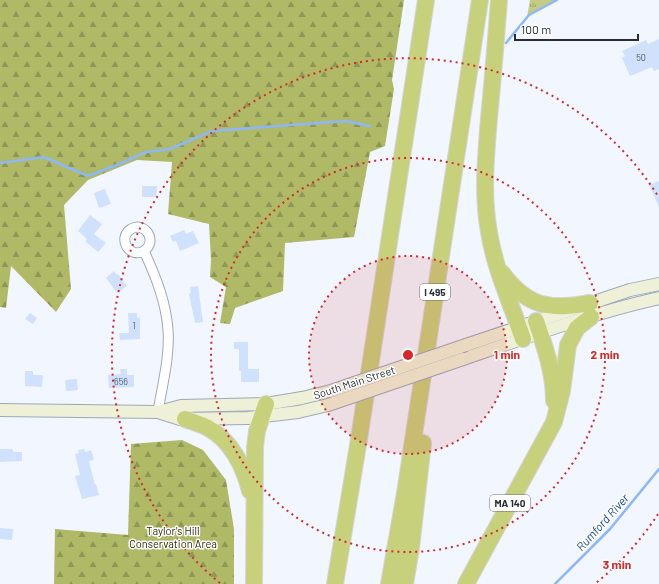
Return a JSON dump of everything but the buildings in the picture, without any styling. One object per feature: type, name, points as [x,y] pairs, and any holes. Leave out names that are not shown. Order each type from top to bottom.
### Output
[{"type":"highway","points":[[335,584],[359,439],[426,0]]},
{"type":"highway","name":"I 495","points":[[389,584],[405,493],[480,0]]},
{"type":"highway","points":[[499,0],[485,176],[486,207],[488,231],[496,266],[521,333]]},
{"type":"highway","points":[[496,266],[510,284],[534,301],[545,305],[591,310]]},
{"type":"highway","name":"MA 140","points":[[466,584],[554,422],[562,391],[568,345],[591,310]]},
{"type":"highway","points":[[538,327],[554,384],[554,422]]},
{"type":"highway","points":[[405,584],[411,548],[423,446],[425,410],[423,373]]},
{"type":"highway","points":[[254,584],[255,447],[257,431],[263,410]]},
{"type":"highway","points":[[185,419],[209,428],[227,443],[240,463],[246,478],[252,503],[254,522]]},
{"type":"highway","points":[[326,584],[359,439]]},
{"type":"main road","name":"South Main Street","points":[[591,310],[630,290],[659,284]]},
{"type":"main road","name":"South Main Street","points":[[0,410],[158,412],[181,406],[298,412],[328,405],[463,359],[521,333],[591,310],[659,298]]},
{"type":"main road","name":"South Main Street","points":[[158,412],[180,419],[248,418],[263,410],[331,391],[466,345],[521,333]]},
{"type":"street","points":[[144,252],[161,292],[167,317],[167,356],[158,412]]},
{"type":"green space","points":[[0,0],[404,0],[392,80],[394,89],[385,146],[370,152],[354,237],[285,243],[283,291],[235,308],[230,324],[220,323],[226,287],[210,277],[211,260],[209,224],[168,214],[172,162],[137,160],[88,180],[64,205],[71,289],[56,312],[11,266],[6,308],[0,307]]},
{"type":"green space","points":[[530,0],[558,0],[527,17]]},
{"type":"green space","name":"Taylor's Hill Conservation Area","points":[[182,440],[203,450],[226,480],[234,529],[234,584],[54,584],[55,529],[128,535],[131,444]]},
{"type":"waterway","points":[[506,43],[529,15],[557,0]]},
{"type":"waterway","points":[[0,163],[44,157],[88,176],[146,152],[170,149],[212,131],[346,121],[370,126]]},
{"type":"waterway","name":"Rumford River","points":[[555,584],[610,529],[659,469]]}]
